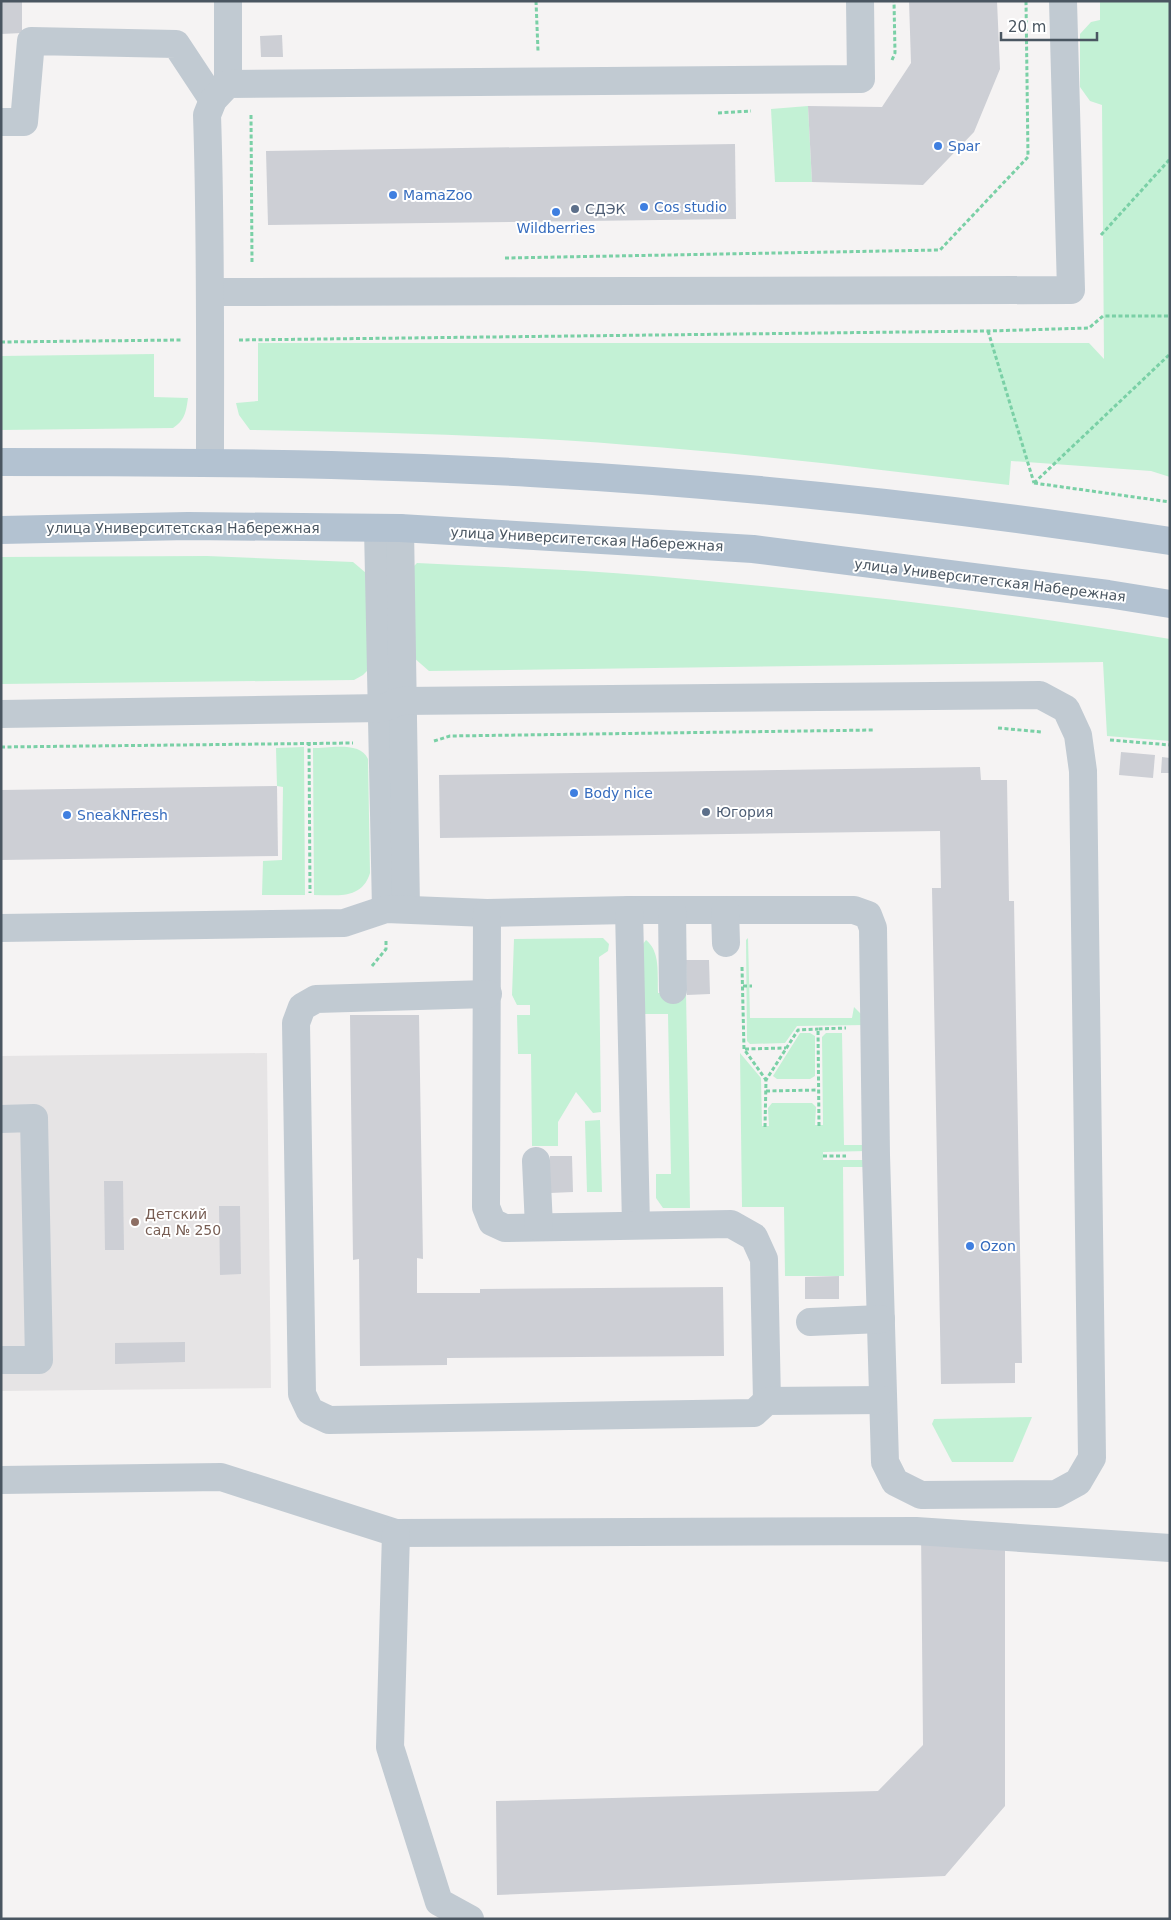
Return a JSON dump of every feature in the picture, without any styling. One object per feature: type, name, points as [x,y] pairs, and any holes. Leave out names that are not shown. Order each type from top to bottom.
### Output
[{"type":"main road","points":[[1,462],[210,462],[531,473],[797,494],[981,513],[1170,541]]},
{"type":"main road","name":"улица Университетская Набережная","points":[[1,530],[188,526],[389,528],[753,549],[1108,594],[1170,604]]},
{"type":"lane","points":[[210,462],[212,340],[207,115],[220,92],[228,1]]},
{"type":"lane","points":[[1,122],[24,122],[31,41],[176,44],[220,92],[861,79],[860,1]]},
{"type":"lane","points":[[211,292],[1071,290],[1063,1]]},
{"type":"lane","points":[[389,528],[396,909]]},
{"type":"lane","points":[[1,714],[309,709],[392,704],[1040,695],[1066,709],[1078,734],[1083,770],[1092,1458],[1078,1482],[1056,1494],[921,1495],[895,1482],[885,1462],[873,928],[868,915],[854,910],[629,910],[487,913],[396,909],[344,923],[1,928]]},
{"type":"lane","points":[[629,910],[636,1225]]},
{"type":"lane","points":[[672,910],[673,990]]},
{"type":"lane","points":[[725,910],[734,950]]},
{"type":"lane","points":[[487,913],[486,1207],[492,1222],[505,1228],[731,1224],[754,1237],[764,1259],[768,1401]]},
{"type":"lane","points":[[488,994],[316,999],[302,1007],[296,1023],[302,1394],[310,1411],[330,1420],[754,1413],[768,1401],[883,1400]]},
{"type":"lane","points":[[1,1119],[34,1118],[39,1360],[1,1360]]},
{"type":"lane","points":[[536,1161],[539,1227]]},
{"type":"lane","points":[[810,1322],[881,1319]]},
{"type":"lane","points":[[1,1480],[221,1477],[396,1533],[916,1531],[1170,1548]]},
{"type":"lane","points":[[396,1533],[390,1747],[440,1902],[470,1919]]},
{"type":"path","points":[[887,68],[896,53],[894,1]]},
{"type":"path","points":[[500,258],[940,250],[1028,157],[1026,1]]},
{"type":"path","points":[[709,113],[749,113],[756,106]]},
{"type":"path","points":[[260,115],[250,115],[250,125],[251,262],[261,262]]},
{"type":"path","points":[[1070,269],[1170,159]]},
{"type":"path","points":[[1,342],[988,331],[1089,328],[1103,316],[1170,316]]},
{"type":"path","points":[[988,331],[1034,483]]},
{"type":"path","points":[[1034,483],[1170,354]]},
{"type":"path","points":[[1034,483],[1170,502]]},
{"type":"path","points":[[309,709],[310,924]]},
{"type":"path","points":[[993,728],[1078,734],[1106,740],[1170,745]]},
{"type":"path","points":[[1,747],[358,742],[393,750],[450,736],[884,729]]},
{"type":"path","points":[[734,950],[742,986],[744,1049],[766,1080]]},
{"type":"path","points":[[742,986],[752,986]]},
{"type":"path","points":[[765,1127],[766,1080],[798,1030],[875,1028]]},
{"type":"path","points":[[818,1029],[819,1126]]},
{"type":"path","points":[[744,1049],[787,1048]]},
{"type":"path","points":[[766,1091],[818,1090]]},
{"type":"shaded area","name":"Детский сад № 250","points":[[267,1053],[271,1388],[1,1391],[1,1056]]},
{"type":"green space","points":[[1100,1],[1170,1],[1170,477],[1151,471],[1011,461],[1009,485],[771,458],[581,442],[440,434],[250,430],[239,415],[236,403],[258,401],[258,343],[1089,343],[1104,359],[1102,105],[1090,101],[1080,87],[1080,34],[1091,22],[1100,20]]},
{"type":"green space","points":[[808,106],[812,182],[775,182],[771,109]]},
{"type":"green space","points":[[154,354],[154,397],[188,398],[184,415],[173,428],[1,430],[1,356]]},
{"type":"green space","points":[[207,556],[353,562],[366,573],[370,668],[354,680],[1,684],[1,557]]},
{"type":"green space","points":[[417,563],[623,574],[782,588],[977,610],[1170,639],[1170,741],[1107,736],[1103,662],[429,671],[413,657],[411,569]]},
{"type":"green space","points":[[304,747],[305,895],[262,895],[263,861],[282,860],[283,787],[277,786],[276,748]]},
{"type":"green space","points":[[313,748],[352,748],[364,753],[368,759],[370,873],[366,882],[355,892],[339,895],[314,895]]},
{"type":"green space","points":[[603,938],[609,944],[608,951],[599,957],[601,1112],[593,1113],[576,1092],[558,1122],[558,1146],[532,1146],[531,1054],[518,1054],[517,1015],[530,1015],[530,1005],[517,1005],[512,995],[514,939]]},
{"type":"green space","points":[[748,938],[750,1018],[852,1018],[854,1007],[862,1015],[865,1025],[797,1026],[785,1043],[750,1044],[747,1041],[746,940]]},
{"type":"green space","points":[[646,940],[651,945],[656,957],[658,993],[686,992],[690,1208],[663,1208],[656,1198],[656,1174],[671,1174],[668,1014],[640,1014],[640,948]]},
{"type":"green space","points":[[800,1033],[810,1033],[815,1036],[815,1076],[810,1079],[777,1079],[773,1076]]},
{"type":"green space","points":[[826,1033],[842,1033],[844,1145],[863,1145],[866,1151],[823,1152],[823,1160],[867,1160],[864,1167],[843,1167],[844,1276],[785,1276],[784,1207],[742,1207],[740,1053],[761,1078],[762,1126],[769,1126],[768,1108],[772,1103],[812,1103],[816,1107],[815,1125],[823,1125],[822,1037]]},
{"type":"green space","points":[[600,1120],[602,1192],[587,1192],[585,1121]]},
{"type":"green space","points":[[1032,1417],[1013,1462],[952,1462],[932,1424],[934,1419]]},
{"type":"building","points":[[1,1],[22,1],[22,33],[1,34]]},
{"type":"building","points":[[909,1],[997,1],[1000,69],[974,132],[923,185],[812,182],[808,106],[882,107],[911,63]]},
{"type":"building","points":[[282,35],[283,57],[261,57],[260,36]]},
{"type":"building","points":[[735,144],[736,219],[268,225],[266,151]]},
{"type":"building","points":[[1121,752],[1155,755],[1153,778],[1119,775]]},
{"type":"building","points":[[1162,757],[1170,758],[1170,773],[1161,773]]},
{"type":"building","points":[[980,767],[981,780],[1007,780],[1009,901],[1014,901],[1022,1363],[1015,1363],[1015,1383],[941,1384],[932,888],[941,888],[940,831],[440,838],[439,775]]},
{"type":"building","points":[[277,786],[278,856],[1,860],[1,790]]},
{"type":"building","points":[[686,960],[709,960],[710,994],[687,995]]},
{"type":"building","points":[[350,1015],[419,1015],[423,1259],[417,1258],[417,1293],[480,1293],[480,1289],[723,1287],[724,1356],[447,1358],[447,1365],[360,1366],[359,1259],[353,1260]]},
{"type":"building","points":[[550,1156],[572,1156],[573,1192],[550,1193]]},
{"type":"building","points":[[104,1181],[123,1181],[124,1250],[105,1250]]},
{"type":"building","points":[[219,1206],[240,1206],[241,1274],[220,1275]]},
{"type":"building","points":[[839,1276],[839,1299],[805,1299],[805,1277]]},
{"type":"building","points":[[185,1342],[185,1362],[115,1364],[115,1343]]},
{"type":"building","points":[[1005,1526],[1005,1806],[945,1876],[497,1895],[496,1801],[878,1791],[923,1745],[921,1528]]},
{"type":"place","name":"Spar","points":[[938,146]]},
{"type":"place","name":"MamaZoo","points":[[393,195]]},
{"type":"place","name":"Cos studio","points":[[644,207]]},
{"type":"place","name":"СДЭК","points":[[575,209]]},
{"type":"place","name":"Wildberries","points":[[556,212]]},
{"type":"place","name":"Body nice","points":[[574,793]]},
{"type":"place","name":"Югория","points":[[706,812]]},
{"type":"place","name":"SneakNFresh","points":[[67,815]]},
{"type":"place","name":"Детский сад № 250","points":[[135,1222]]},
{"type":"place","name":"Ozon","points":[[970,1246]]}]
